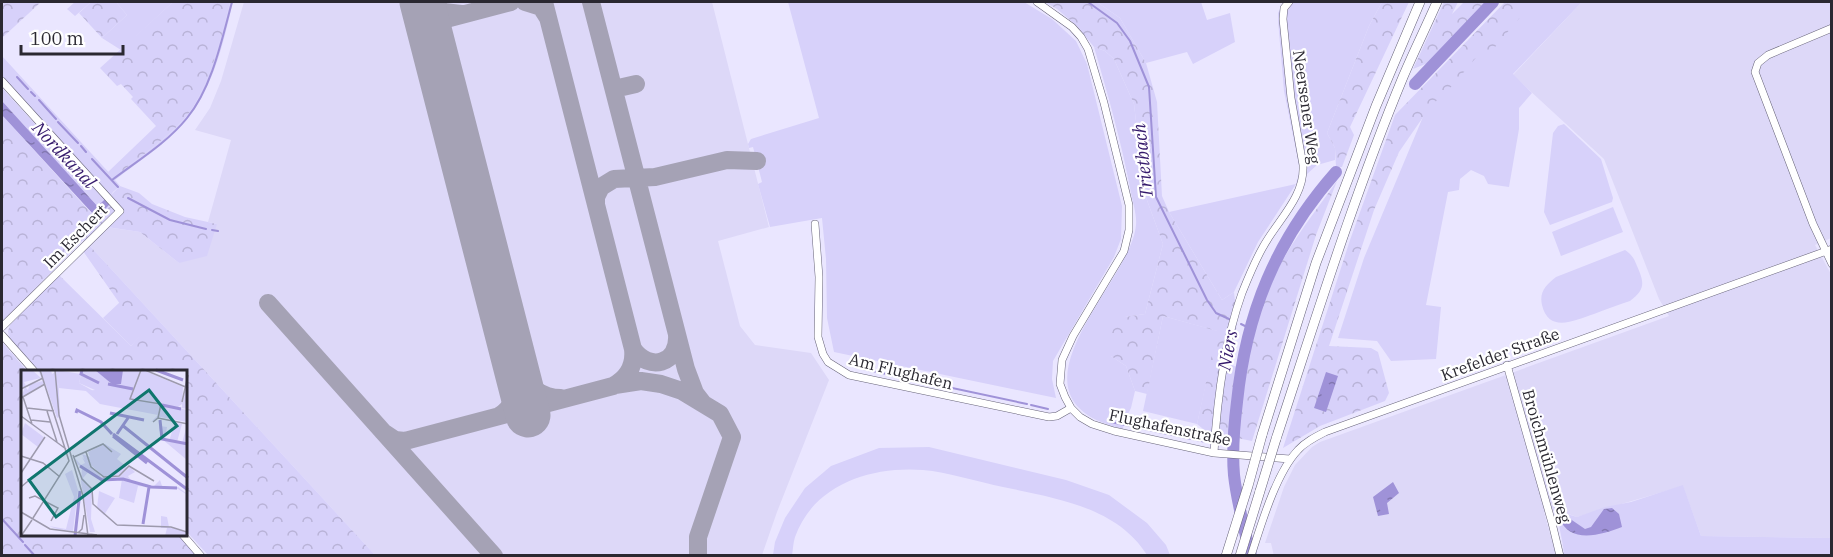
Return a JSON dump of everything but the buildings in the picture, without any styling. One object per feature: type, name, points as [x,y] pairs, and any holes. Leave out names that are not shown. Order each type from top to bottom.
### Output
[{"type":"highway","points":[[1226,555],[1316,263],[1376,106],[1420,2]]},
{"type":"highway","points":[[1240,555],[1312,328],[1376,148],[1404,76],[1437,2]]},
{"type":"street","points":[[1037,2],[1072,27],[1088,50],[1104,103],[1129,205],[1129,231],[1124,250],[1073,336],[1062,360],[1060,384],[1071,408]]},
{"type":"street","name":"Neersener Weg","points":[[1219,453],[1219,403],[1228,344],[1242,294],[1263,247],[1294,199],[1303,178],[1303,165],[1288,81],[1283,19],[1283,10],[1289,2]]},
{"type":"street","points":[[1832,28],[1768,56],[1758,63],[1755,72],[1832,264]]},
{"type":"street","name":"Im Eschert","points":[[2,81],[120,211],[2,327]]},
{"type":"street","name":"Am Flughafen","points":[[815,224],[819,277],[818,337],[828,362],[849,375],[1049,417],[1057,416],[1071,408]]},
{"type":"street","name":"Krefelder Straße","points":[[1251,555],[1278,482],[1290,459],[1302,446],[1325,432],[1828,250]]},
{"type":"street","points":[[2,335],[33,370]]},
{"type":"street","name":"Broichmühlenweg","points":[[1507,365],[1560,555]]},
{"type":"street","name":"Flughafenstraße","points":[[1071,408],[1092,423],[1114,431],[1219,453],[1290,459]]},
{"type":"street","points":[[184,536],[201,555]]},
{"type":"shaded area","points":[[244,2],[712,2],[769,227],[718,241],[740,326],[755,345],[811,353],[829,380],[762,555],[375,555],[89,245],[106,227],[140,232],[179,263],[217,224],[208,222],[231,140],[195,130],[210,108],[221,81]]},
{"type":"shaded area","points":[[1582,2],[1831,2],[1831,238],[1815,245],[1831,274],[1831,538],[1701,536],[1683,486],[1577,517],[1557,510],[1544,512],[1556,555],[1274,556],[1271,543],[1265,543],[1284,487],[1295,465],[1320,442],[1669,316],[1659,299],[1604,159],[1513,75]]},
{"type":"green space","points":[[2,2],[41,2],[2,38]]},
{"type":"green space","points":[[75,2],[91,2],[75,16],[67,9]]},
{"type":"green space","points":[[91,2],[116,2],[127,15],[102,38],[79,13]]},
{"type":"green space","points":[[116,2],[173,2],[121,50],[102,38],[127,15]]},
{"type":"green space","points":[[173,2],[230,2],[213,63],[200,94],[185,118],[113,178],[108,172],[156,126],[131,99],[133,97],[121,84],[117,86],[100,68]]},
{"type":"green space","points":[[230,2],[233,2],[217,62],[198,104],[182,126],[115,180],[120,186],[110,197],[2,78],[2,56],[113,177],[168,134],[193,107],[213,63]]},
{"type":"green space","points":[[788,2],[1024,2],[1052,19],[1076,41],[1087,64],[1122,206],[1121,239],[1114,257],[1053,361],[1052,379],[1056,398],[834,352],[827,318],[826,259],[822,218],[770,227],[758,184],[762,182],[753,147],[749,148],[748,144],[751,139],[819,118]]},
{"type":"green space","points":[[1045,2],[1097,2],[1120,18],[1146,63],[1157,102],[1162,196],[1169,212],[1222,300],[1234,292],[1236,310],[1233,318],[1237,324],[1229,364],[1237,367],[1233,444],[1219,442],[1197,424],[1217,331],[1163,316],[1147,394],[1135,391],[1126,366],[1111,356],[1109,341],[1115,324],[1125,317],[1145,314],[1163,244],[1144,192],[1134,104],[1114,59],[1105,51],[1094,47],[1077,26]]},
{"type":"green space","points":[[1097,2],[1201,2],[1207,20],[1230,13],[1235,42],[1193,64],[1187,52],[1146,63],[1120,18]]},
{"type":"green space","points":[[1284,2],[1382,2],[1369,26],[1327,133],[1335,148],[1335,160],[1317,165],[1296,184],[1300,170],[1284,91],[1278,20],[1278,13]]},
{"type":"green space","points":[[1382,2],[1409,2],[1350,127],[1354,135],[1342,167],[1336,167],[1335,148],[1327,133],[1369,26]]},
{"type":"green space","points":[[1444,2],[1458,2],[1452,14],[1464,2],[1490,2],[1428,63],[1413,69]]},
{"type":"green space","points":[[1505,2],[1533,2],[1490,53],[1479,54],[1453,85],[1430,107],[1399,152],[1374,210],[1329,346],[1371,348],[1378,352],[1389,393],[1385,401],[1320,426],[1283,448],[1350,240],[1395,115]]},
{"type":"green space","points":[[1525,2],[1582,2],[1513,74],[1532,93],[1519,108],[1519,129],[1509,187],[1488,184],[1484,176],[1471,170],[1460,179],[1459,190],[1448,192],[1426,305],[1441,307],[1436,359],[1391,361],[1377,341],[1338,338],[1364,258],[1430,100]]},
{"type":"green space","points":[[1094,47],[1105,51],[1114,59],[1134,104],[1144,192],[1163,244],[1145,314],[1125,317],[1111,356],[1126,366],[1135,391],[1123,429],[1101,422],[1076,405],[1067,383],[1071,357],[1082,330],[1116,274],[1129,248],[1136,225],[1123,156]]},
{"type":"green space","points":[[2,88],[106,201],[99,208],[2,101]]},
{"type":"green space","points":[[2,115],[92,214],[120,186],[139,193],[152,204],[185,217],[217,224],[207,256],[179,263],[140,232],[107,227],[103,234],[89,245],[83,240],[3,321]]},
{"type":"green space","points":[[1564,124],[1601,159],[1613,198],[1612,202],[1550,225],[1544,212],[1553,133],[1558,126]]},
{"type":"green space","points":[[1337,181],[1316,235],[1252,441],[1237,438],[1240,395],[1248,351],[1261,309],[1278,269],[1291,246]]},
{"type":"green space","points":[[1296,184],[1258,242],[1234,292],[1222,300],[1169,212]]},
{"type":"green space","points":[[1613,207],[1623,232],[1561,256],[1552,232]]},
{"type":"green space","points":[[89,245],[375,555],[208,555],[188,533],[188,370],[39,370],[9,338],[10,325],[59,275],[131,346],[141,334],[83,251]]},
{"type":"green space","points":[[1625,250],[1634,259],[1642,281],[1639,293],[1630,301],[1564,323],[1550,319],[1545,314],[1541,300],[1542,293],[1556,277]]},
{"type":"green space","points":[[120,302],[142,334],[131,346],[103,318]]},
{"type":"green space","points":[[1163,316],[1218,331],[1197,424],[1143,411]]},
{"type":"green space","points":[[2,342],[26,370],[21,370],[21,536],[179,536],[197,555],[2,555]]},
{"type":"green space","points":[[929,447],[1066,480],[1109,495],[1147,523],[1166,545],[1170,555],[1147,555],[1119,526],[1083,507],[942,473],[903,470],[865,475],[830,491],[804,519],[795,537],[792,555],[773,555],[775,542],[785,518],[805,488],[831,466],[879,448]]},
{"type":"green space","points":[[1683,485],[1701,536],[1831,538],[1831,555],[1564,555],[1557,511],[1577,517]]},
{"type":"water","points":[[2,101],[99,208],[93,214],[2,115]]},
{"type":"water","points":[[1326,372],[1338,376],[1326,412],[1314,408]]},
{"type":"water","points":[[1393,482],[1399,493],[1387,503],[1389,514],[1378,516],[1373,497]]},
{"type":"water","points":[[1612,508],[1619,514],[1622,527],[1595,535],[1578,535],[1570,532],[1559,517],[1563,514],[1585,529],[1591,527],[1604,509]]},
{"type":"waterway","points":[[112,180],[170,136],[196,106],[210,78],[232,2]]},
{"type":"waterway","name":"Trietbach","points":[[1088,2],[1117,23],[1130,41],[1149,87],[1156,197],[1207,300],[1216,313],[1229,319]]},
{"type":"waterway","name":"Niers","points":[[1415,84],[1493,2]]},
{"type":"waterway","points":[[17,77],[28,89]]},
{"type":"waterway","points":[[31,92],[35,96]]},
{"type":"waterway","points":[[39,100],[56,119]]},
{"type":"waterway","points":[[58,122],[78,143]]},
{"type":"waterway","points":[[81,146],[86,152]]},
{"type":"waterway","points":[[92,159],[118,187]]},
{"type":"waterway","name":"Niers","points":[[1251,556],[1237,495],[1233,457],[1241,369],[1256,308],[1267,279],[1296,224],[1336,172]]},
{"type":"waterway","points":[[128,198],[170,220],[206,229]]},
{"type":"waterway","name":"Nordkanal","points":[[91,205],[97,212],[106,203]]},
{"type":"waterway","points":[[212,230],[218,231]]},
{"type":"waterway","name":"Trietbach","points":[[1241,324],[1249,328]]},
{"type":"waterway","points":[[863,369],[1027,404]]},
{"type":"waterway","points":[[1031,405],[1048,409]]},
{"type":"waterway","points":[[1111,422],[1206,442]]},
{"type":"waterway","points":[[2,519],[23,542]]},
{"type":"waterway","points":[[25,545],[35,556]]},
{"type":"taxiway","points":[[429,2],[444,12],[461,14]]},
{"type":"taxiway","points":[[434,47],[436,30],[446,19],[511,2]]},
{"type":"taxiway","points":[[525,2],[541,7],[548,18]]},
{"type":"taxiway","points":[[383,432],[395,440],[405,441],[613,386],[623,379],[632,366],[633,349],[544,2]]},
{"type":"taxiway","points":[[591,2],[686,369],[695,393],[702,402]]},
{"type":"taxiway","points":[[614,89],[636,84]]},
{"type":"taxiway","points":[[596,204],[596,197],[601,187],[614,179],[655,177],[727,160],[757,161]]},
{"type":"taxiway","points":[[268,303],[494,556]]},
{"type":"taxiway","points":[[633,349],[647,361],[662,361],[673,353],[677,335]]},
{"type":"taxiway","points":[[517,370],[536,390],[547,396],[561,398]]},
{"type":"taxiway","points":[[499,416],[512,402],[516,390],[517,370]]},
{"type":"taxiway","points":[[615,385],[641,381],[661,384],[682,391],[720,414],[732,437],[698,537],[698,556]]},
{"type":"runway","points":[[422,2],[528,415]]}]
